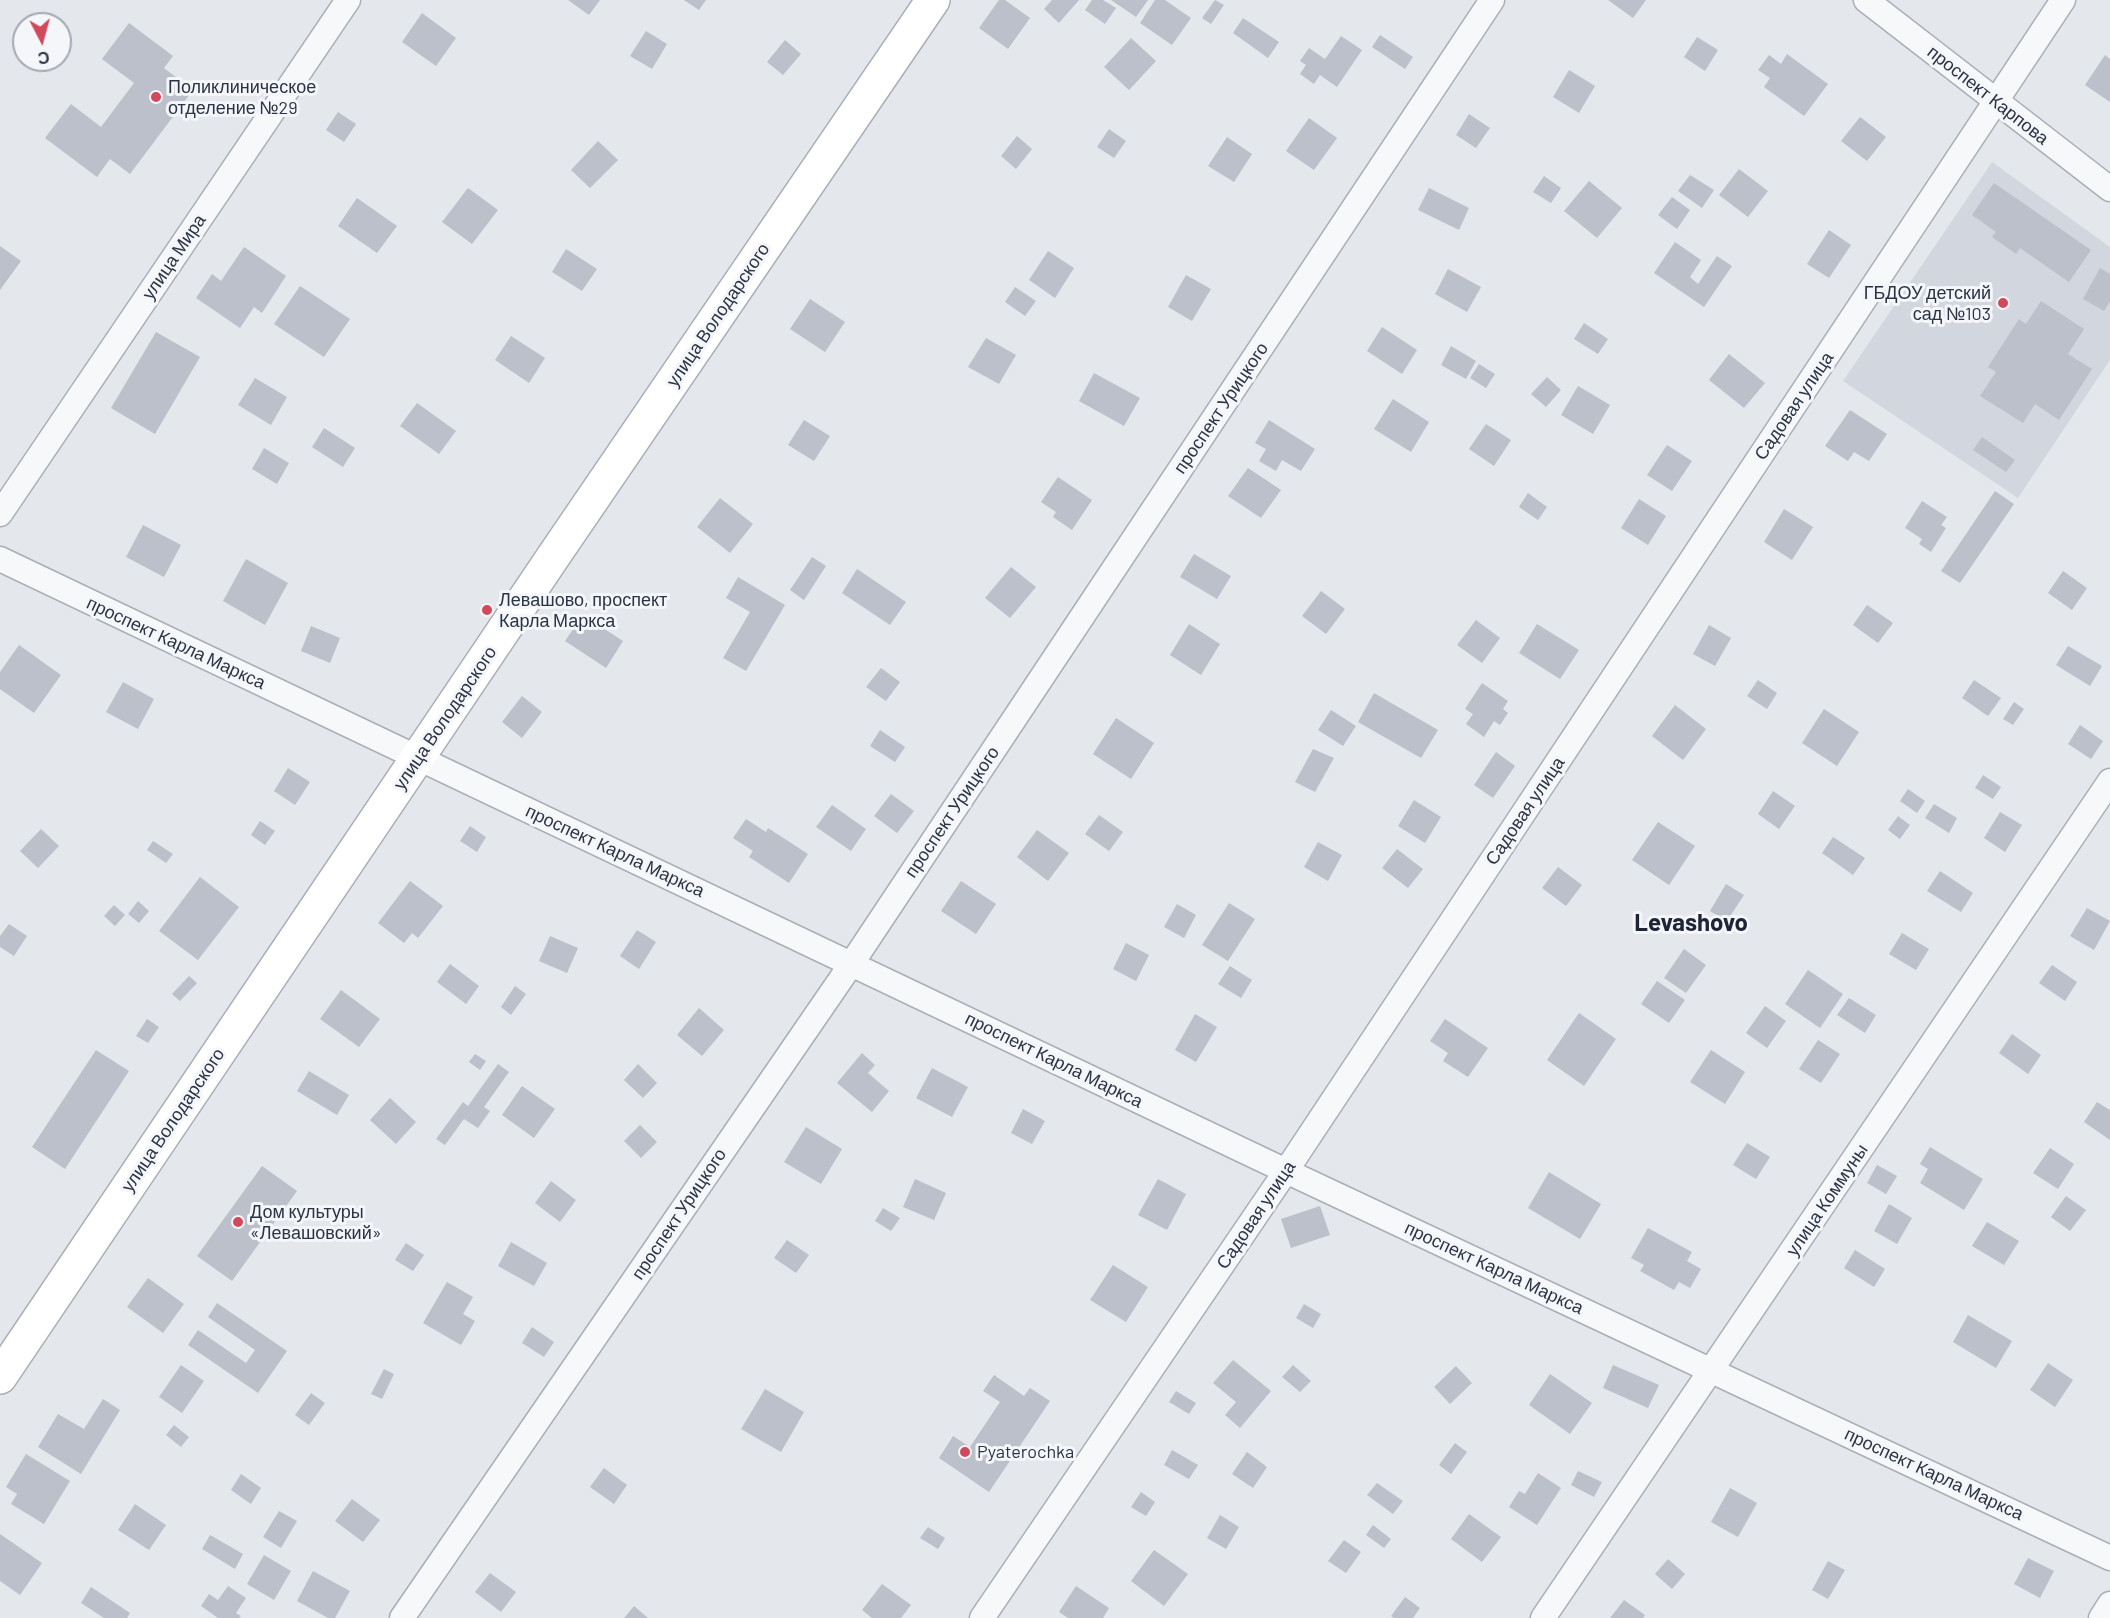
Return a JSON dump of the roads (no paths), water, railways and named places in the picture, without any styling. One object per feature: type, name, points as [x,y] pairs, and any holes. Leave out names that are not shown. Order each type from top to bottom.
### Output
[{"type":"street","name":"улица Мира","points":[[0,514],[348,0]]},
{"type":"street","name":"улица Володарского","points":[[0,1377],[933,0]]},
{"type":"street","name":"проспект Урицкого","points":[[402,1618],[852,963],[1492,0]]},
{"type":"street","name":"проспект Карпова","points":[[1866,0],[2110,189]]},
{"type":"street","name":"Садовая улица","points":[[982,1618],[1286,1172],[2063,0]]},
{"type":"street","name":"проспект Карла Маркса","points":[[0,559],[852,963],[1286,1172],[1713,1370],[2110,1558]]},
{"type":"street","name":"улица Коммуны","points":[[1543,1618],[2110,782]]},
{"type":"street","points":[[2101,1618],[2110,1604]]},
{"type":"place","name":"Поликлиническое отделение №29","points":[[156,97]]},
{"type":"place","name":"ГБДОУ детский сад №103","points":[[2003,303]]},
{"type":"place","name":"Левашово, проспект Карла Маркса","points":[[487,610]]},
{"type":"place","name":"Дом культуры «Левашовский»","points":[[238,1222]]},
{"type":"place","name":"Pyaterochka","points":[[965,1452]]},
{"type":"district","name":"Levashovo","points":[[1691,923]]}]
